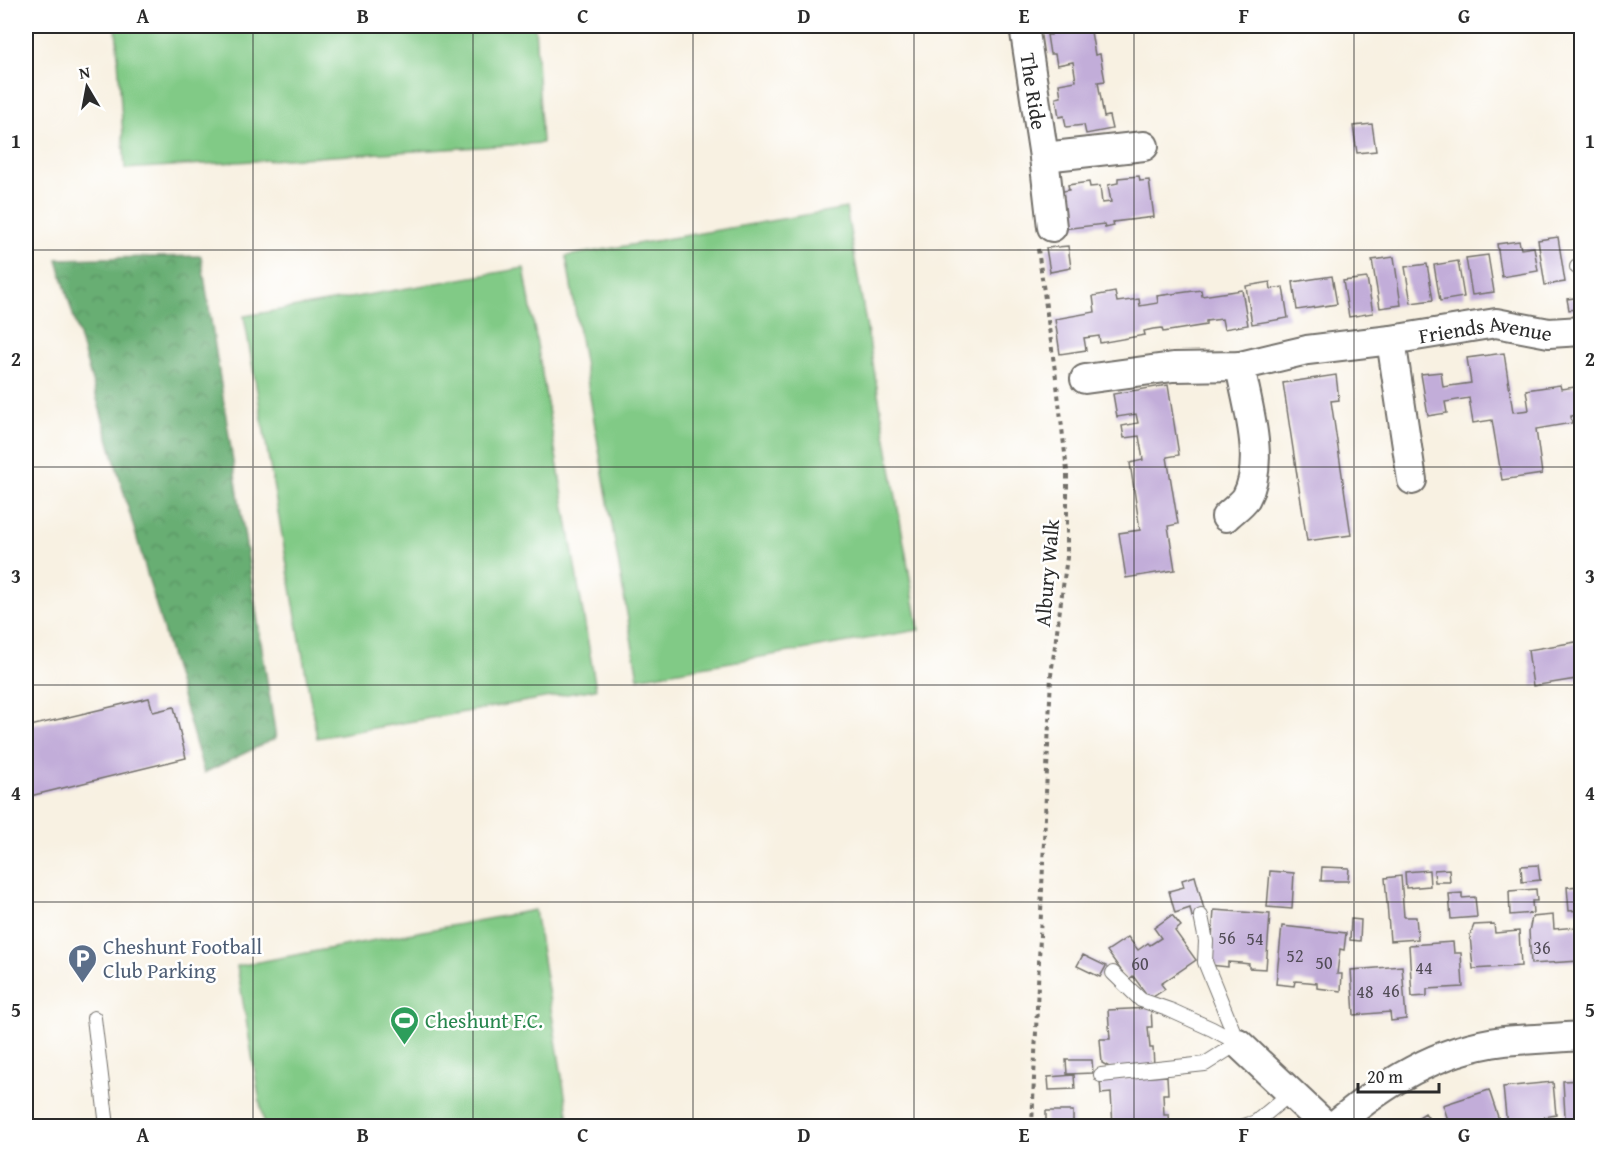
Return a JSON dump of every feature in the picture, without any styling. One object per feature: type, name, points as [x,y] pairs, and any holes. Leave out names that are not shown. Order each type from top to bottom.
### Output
[{"type":"street","name":"The Ride","points":[[1024,26],[1044,157],[1044,233]]},
{"type":"street","name":"The Ride","points":[[1044,157],[1144,146]]},
{"type":"street","name":"Friends Avenue","points":[[1085,379],[1173,367],[1240,366],[1307,350],[1391,340],[1496,323],[1549,333],[1581,331]]},
{"type":"street","name":"Friends Avenue","points":[[1391,340],[1412,480]]},
{"type":"street","points":[[1226,517],[1244,501],[1252,486],[1254,467],[1255,446],[1240,366]]},
{"type":"street","points":[[1334,1126],[1390,1082],[1447,1055],[1501,1042],[1581,1036]]},
{"type":"street","points":[[1238,1043],[1326,1126]]},
{"type":"lane","points":[[1201,916],[1206,941],[1205,962],[1238,1043]]},
{"type":"lane","points":[[1113,973],[1141,1000],[1170,1010],[1238,1043]]},
{"type":"lane","points":[[94,1018],[107,1126]]},
{"type":"lane","points":[[1101,1075],[1204,1064],[1238,1043]]},
{"type":"lane","points":[[1244,1126],[1256,1122],[1292,1092]]},
{"type":"path","name":"Albury Walk","points":[[1032,1126],[1051,675],[1067,556],[1067,471],[1044,233]]},
{"type":"green space","points":[[116,26],[535,26],[542,143],[125,169]]},
{"type":"green space","points":[[846,208],[919,630],[638,678],[566,256]]},
{"type":"green space","points":[[201,256],[276,738],[204,773],[57,259]]},
{"type":"green space","points":[[524,268],[596,689],[317,738],[244,316]]},
{"type":"green space","name":"Cheshunt F.C.","points":[[535,910],[570,1126],[264,1126],[237,966]]},
{"type":"building","points":[[1050,26],[1090,26],[1095,55],[1100,54],[1105,81],[1098,82],[1104,117],[1109,116],[1112,129],[1086,134],[1084,125],[1066,127],[1064,116],[1059,117],[1056,98],[1061,97],[1059,84],[1076,81],[1073,62],[1057,65],[1055,54],[1050,54],[1047,35],[1051,35]]},
{"type":"building","points":[[1372,124],[1376,151],[1357,153],[1353,126]]},
{"type":"building","points":[[1139,176],[1140,181],[1149,180],[1154,217],[1113,222],[1114,226],[1105,228],[1104,224],[1063,229],[1058,192],[1069,190],[1068,185],[1089,182],[1090,187],[1100,186],[1102,203],[1111,202],[1108,185],[1118,183],[1118,178]]},
{"type":"building","points":[[1558,237],[1565,282],[1545,285],[1538,240]]},
{"type":"building","points":[[1519,241],[1521,249],[1534,247],[1538,271],[1502,277],[1497,244]]},
{"type":"building","points":[[1068,246],[1071,268],[1050,272],[1046,248]]},
{"type":"building","points":[[1488,255],[1494,292],[1472,295],[1466,258]]},
{"type":"building","points":[[1394,257],[1401,305],[1380,308],[1372,260]]},
{"type":"building","points":[[1458,261],[1464,297],[1440,301],[1434,265]]},
{"type":"building","points":[[1427,264],[1433,300],[1411,303],[1405,267]]},
{"type":"building","points":[[1332,276],[1337,304],[1297,310],[1293,282]]},
{"type":"building","points":[[1367,278],[1373,313],[1349,317],[1343,281]]},
{"type":"building","points":[[1270,282],[1271,289],[1283,287],[1288,318],[1252,324],[1246,286]]},
{"type":"building","points":[[1201,290],[1202,296],[1242,290],[1248,325],[1224,329],[1222,319],[1206,321],[1206,325],[1163,332],[1162,328],[1153,329],[1144,331],[1145,335],[1100,343],[1099,336],[1084,338],[1086,350],[1060,354],[1055,319],[1095,312],[1093,296],[1115,292],[1117,302],[1139,299],[1140,306],[1158,303],[1157,296]]},
{"type":"building","points":[[1582,297],[1582,308],[1569,310],[1567,299]]},
{"type":"building","points":[[1504,353],[1513,412],[1529,410],[1526,390],[1560,385],[1561,389],[1582,386],[1582,414],[1571,416],[1572,423],[1536,429],[1542,474],[1502,480],[1492,420],[1473,423],[1469,398],[1445,402],[1447,413],[1428,416],[1421,374],[1441,372],[1443,387],[1471,383],[1467,358]]},
{"type":"building","points":[[1336,375],[1339,400],[1331,401],[1351,535],[1307,541],[1283,383]]},
{"type":"building","points":[[1168,385],[1179,455],[1167,457],[1178,524],[1168,526],[1175,570],[1126,578],[1119,533],[1140,530],[1130,463],[1143,460],[1139,436],[1124,438],[1122,426],[1138,423],[1136,414],[1117,417],[1113,394]]},
{"type":"building","points":[[1582,641],[1582,678],[1533,686],[1528,650]]},
{"type":"building","points":[[149,698],[153,712],[174,707],[186,758],[26,797],[26,727]]},
{"type":"building","points":[[1538,865],[1540,880],[1522,882],[1521,866]]},
{"type":"building","points":[[1322,867],[1349,868],[1348,881],[1321,881]]},
{"type":"building","points":[[1449,869],[1450,882],[1435,882],[1434,870]]},
{"type":"building","points":[[1429,870],[1430,886],[1406,888],[1405,872]]},
{"type":"building","points":[[1270,871],[1294,873],[1292,909],[1267,907]]},
{"type":"building","points":[[1195,876],[1205,913],[1192,917],[1190,908],[1175,913],[1169,891],[1184,887],[1182,880]]},
{"type":"building","points":[[1401,876],[1404,917],[1416,917],[1418,939],[1390,941],[1385,878]]},
{"type":"building","points":[[1582,886],[1582,910],[1569,911],[1567,887]]},
{"type":"building","points":[[1536,889],[1537,901],[1532,901],[1533,913],[1510,915],[1509,891]]},
{"type":"building","points":[[1462,893],[1462,898],[1475,897],[1477,917],[1451,919],[1449,894]]},
{"type":"building","points":[[1214,910],[1270,914],[1266,969],[1249,968],[1249,964],[1228,962],[1228,967],[1210,965]]},
{"type":"building","points":[[1172,915],[1181,926],[1175,931],[1196,960],[1161,984],[1165,989],[1150,999],[1133,976],[1128,980],[1107,951],[1128,937],[1138,950],[1148,943],[1150,945],[1161,938],[1154,928]]},
{"type":"building","points":[[1553,915],[1554,929],[1578,927],[1580,961],[1531,964],[1529,931],[1532,917]]},
{"type":"building","points":[[1351,919],[1361,920],[1360,941],[1350,940]]},
{"type":"building","points":[[1494,924],[1495,933],[1519,931],[1521,966],[1473,969],[1470,935],[1474,925]]},
{"type":"building","points":[[1282,926],[1346,933],[1344,950],[1340,949],[1337,974],[1342,974],[1341,991],[1317,988],[1317,983],[1308,982],[1295,981],[1294,986],[1276,984]]},
{"type":"building","points":[[1453,942],[1454,953],[1461,953],[1463,987],[1427,989],[1427,996],[1412,997],[1409,945]]},
{"type":"building","points":[[1083,955],[1106,966],[1100,977],[1077,966]]},
{"type":"building","points":[[1402,966],[1406,1019],[1391,1021],[1390,1012],[1354,1015],[1351,970]]},
{"type":"building","points":[[1151,1008],[1152,1027],[1148,1027],[1154,1066],[1111,1068],[1102,1063],[1100,1039],[1110,1039],[1108,1010]]},
{"type":"building","points":[[1066,1060],[1092,1060],[1093,1073],[1067,1074]]},
{"type":"building","points":[[1074,1075],[1075,1089],[1049,1090],[1048,1077]]},
{"type":"building","points":[[1167,1076],[1168,1094],[1163,1094],[1164,1115],[1169,1115],[1170,1126],[1113,1126],[1111,1093],[1101,1094],[1100,1080]]},
{"type":"building","points":[[1582,1080],[1582,1126],[1572,1126],[1565,1116],[1563,1081]]},
{"type":"building","points":[[1553,1082],[1556,1115],[1544,1117],[1545,1126],[1507,1126],[1503,1087]]},
{"type":"building","points":[[1489,1090],[1501,1126],[1450,1126],[1443,1105]]},
{"type":"building","points":[[1046,1111],[1073,1111],[1073,1126],[1046,1126]]},
{"type":"building","points":[[1425,1113],[1434,1126],[1405,1126]]},
{"type":"place","name":"Cheshunt Football Club Parking","points":[[82,984]]},
{"type":"place","name":"Cheshunt F.C.","points":[[404,1046]]}]
